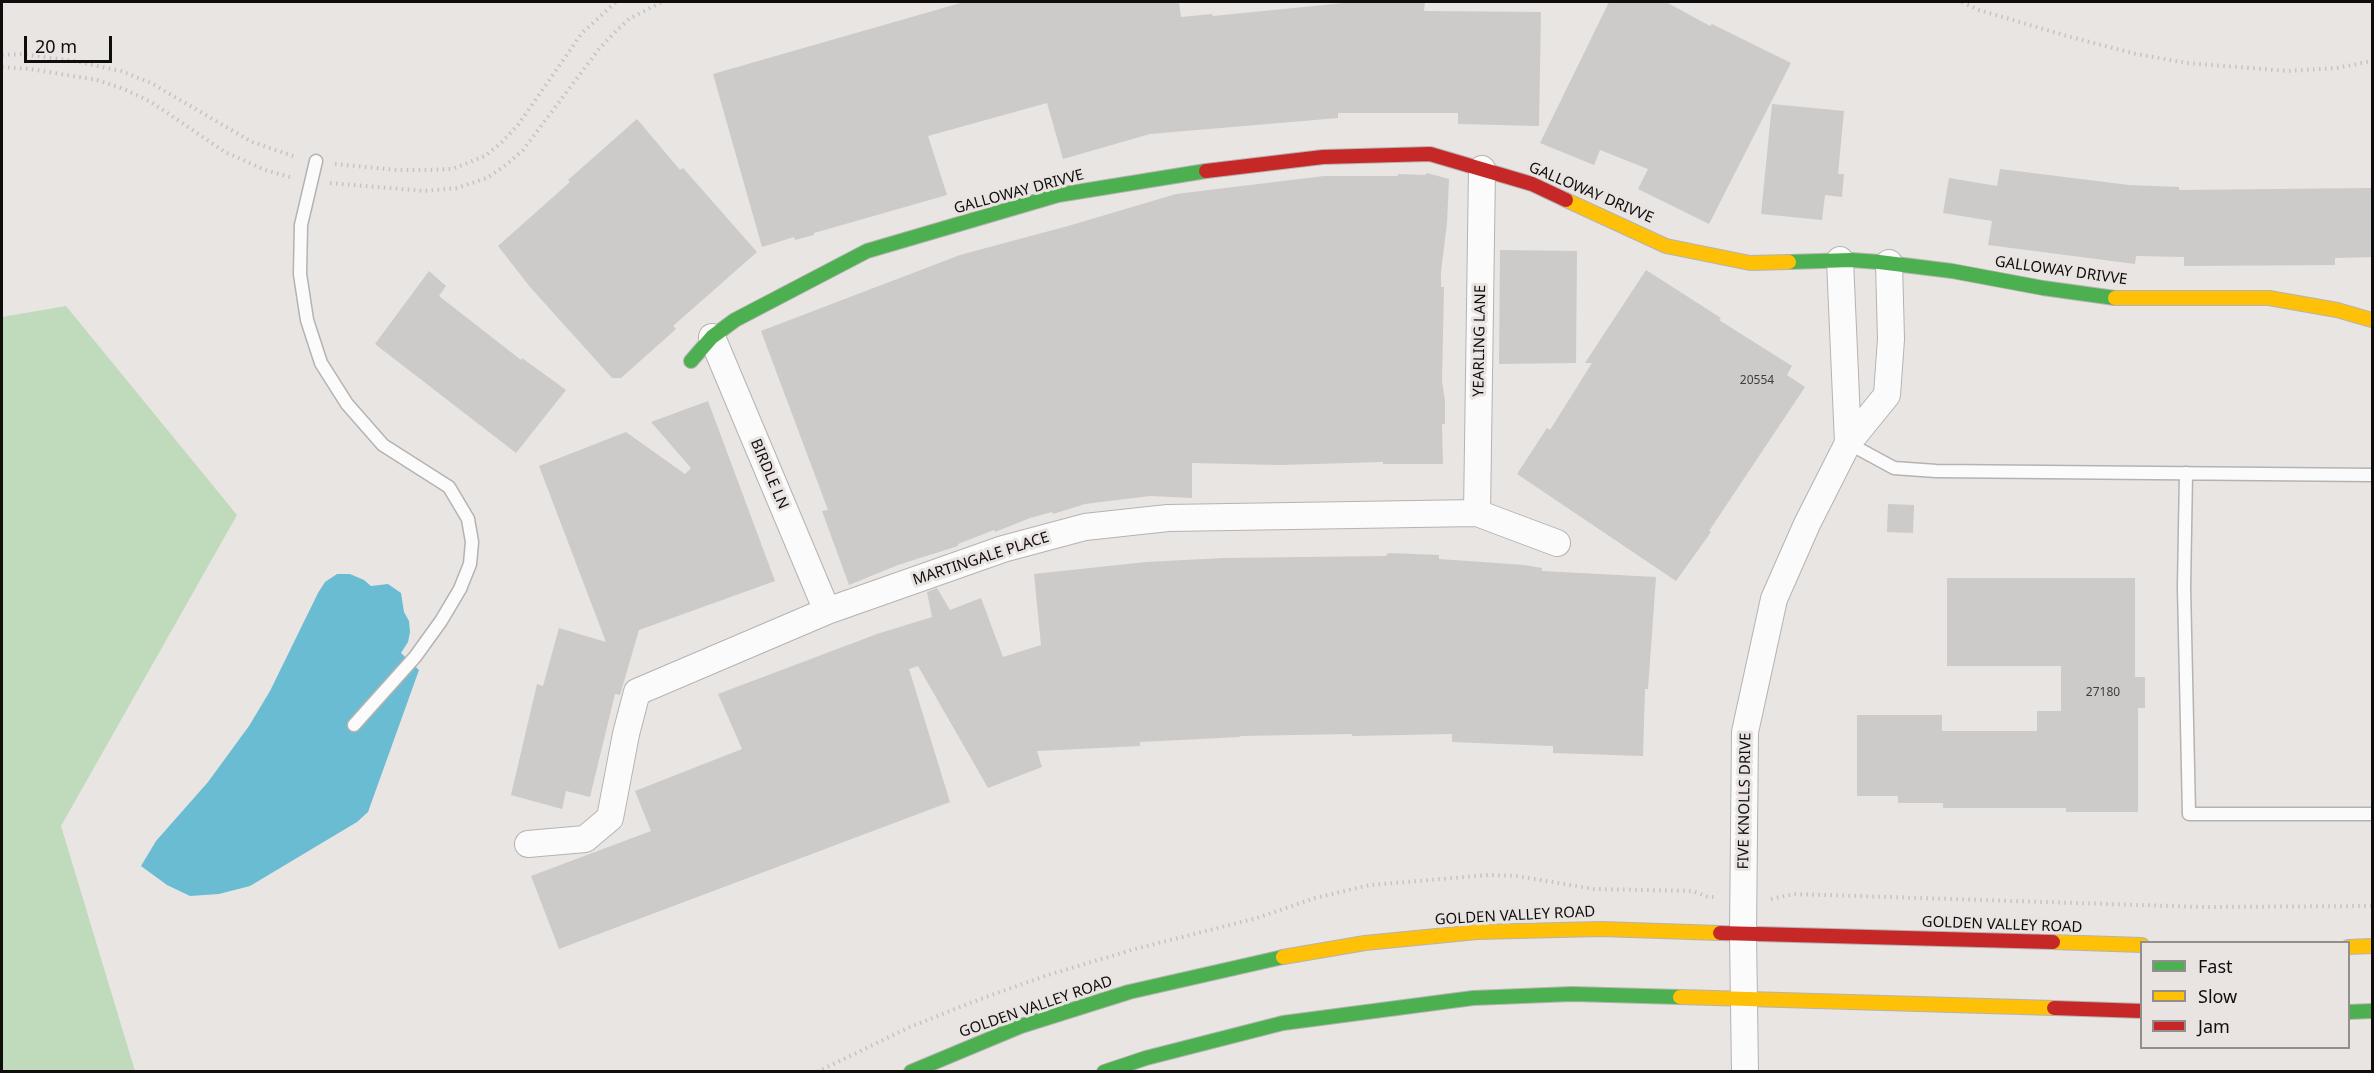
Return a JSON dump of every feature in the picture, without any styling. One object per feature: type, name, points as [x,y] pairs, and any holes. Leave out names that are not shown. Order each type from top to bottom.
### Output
[{"type":"main road","name":"GALLOWAY DRIVVE","points":[[691,361],[712,337],[735,320],[867,251],[1058,195],[1185,173],[1323,157],[1430,154],[1532,184],[1666,246],[1750,263],[1840,260],[1889,263],[2115,298],[2269,298],[2337,310],[2373,320]]},
{"type":"main road","name":"GOLDEN VALLEY ROAD","points":[[910,1071],[1021,1026],[1128,992],[1268,959],[1365,943],[1477,932],[1601,929],[2140,945]]},
{"type":"main road","points":[[2350,947],[2373,946]]},
{"type":"main road","points":[[1104,1071],[1283,1023],[1473,998],[1572,994],[2140,1011]]},
{"type":"main road","points":[[2350,1012],[2373,1011]]},
{"type":"street","name":"YEARLING LANE","points":[[1477,513],[1482,169]]},
{"type":"street","points":[[1840,260],[1848,443]]},
{"type":"street","name":"FIVE KNOLLS DRIVE","points":[[1745,1071],[1743,934],[1745,732],[1774,599],[1807,524],[1848,443],[1887,395],[1891,339],[1889,263]]},
{"type":"street","name":"BIRDLE LN","points":[[712,337],[827,611]]},
{"type":"street","name":"MARTINGALE PLACE","points":[[528,844],[585,839],[610,818],[626,734],[637,692],[827,611],[1003,549],[1085,527],[1168,518],[1477,513],[1557,543]]},
{"type":"lane","points":[[316,161],[301,225],[300,273],[307,320],[321,363],[347,404],[383,445],[449,487],[468,519],[472,542],[460,589],[441,621],[415,657],[354,725]]},
{"type":"lane","points":[[1848,443],[1894,468],[1956,472],[2373,475]]},
{"type":"lane","points":[[2186,473],[2184,587],[2189,814],[2373,814]]},
{"type":"path","points":[[2,55],[22,54],[121,70],[151,83],[252,142],[289,156],[398,170],[452,169],[485,156],[501,143],[518,125],[582,33],[616,2]]},
{"type":"path","points":[[2,67],[41,70],[97,80],[124,89],[151,102],[225,152],[248,163],[287,176],[312,181],[424,191],[457,189],[487,178],[506,165],[522,150],[599,49],[616,31],[629,19],[662,2]]},
{"type":"path","points":[[1962,2],[1979,10],[2074,38],[2136,54],[2187,63],[2288,70],[2337,68],[2373,62]]},
{"type":"green space","points":[[66,306],[237,515],[61,826],[135,1071],[2,1071],[2,317]]},
{"type":"water","points":[[337,574],[350,574],[371,586],[388,584],[401,593],[410,632],[408,642],[401,653],[419,670],[368,812],[357,822],[250,886],[219,894],[190,896],[167,885],[141,866],[156,841],[208,782],[249,726],[270,691],[318,593],[325,582]]},
{"type":"building","points":[[964,2],[1179,2],[1181,17],[1354,2],[1425,2],[1424,11],[1541,12],[1539,126],[1458,124],[1458,113],[1338,113],[1338,118],[1150,134],[1063,159],[1047,103],[928,136],[947,195],[814,233],[814,235],[795,240],[794,237],[762,247],[713,74]]},
{"type":"building","points":[[1609,2],[1666,2],[1710,26],[1712,24],[1791,63],[1709,224],[1638,189],[1648,169],[1600,150],[1594,165],[1540,143]]},
{"type":"building","points":[[1772,104],[1844,111],[1838,174],[1844,174],[1842,197],[1825,195],[1822,220],[1761,214]]},
{"type":"building","points":[[637,119],[680,170],[683,168],[757,252],[673,326],[676,329],[621,378],[612,378],[530,287],[498,246]]},
{"type":"building","points":[[2000,169],[2129,185],[2179,187],[2179,190],[2373,188],[2373,257],[2335,258],[2335,265],[2184,266],[2184,257],[2136,256],[2135,264],[1988,245],[1992,221],[1943,213],[1949,178],[1997,186]]},
{"type":"building","points":[[1427,173],[1449,179],[1441,272],[1441,287],[1444,287],[1443,464],[1192,463],[1192,498],[1150,496],[1085,504],[1053,514],[1052,512],[995,532],[994,530],[958,544],[958,546],[898,565],[849,585],[822,511],[828,510],[761,331],[960,255],[1176,194],[1324,176],[1398,176],[1398,174],[1425,175]]},
{"type":"building","points":[[1500,250],[1577,251],[1576,363],[1499,364]]},
{"type":"building","points":[[1646,270],[1792,366],[1787,375],[1805,387],[1709,531],[1711,532],[1676,581],[1517,474],[1547,428],[1550,430],[1592,363],[1585,363]]},
{"type":"building","points":[[429,271],[446,286],[439,296],[521,360],[522,358],[566,390],[516,453],[375,344]]},
{"type":"building","points":[[708,401],[775,581],[639,630],[620,695],[615,694],[590,797],[566,791],[562,809],[511,795],[537,684],[543,686],[559,628],[606,642],[539,466],[626,432],[685,474],[691,468],[651,422]]},
{"type":"building","points":[[1888,504],[1914,505],[1913,533],[1887,532]]},
{"type":"building","points":[[1388,553],[1439,555],[1439,559],[1524,565],[1542,568],[1542,571],[1656,577],[1648,689],[1645,689],[1643,756],[1553,753],[1553,746],[1452,742],[1452,734],[1240,736],[1140,742],[1140,746],[1037,751],[1042,767],[988,788],[918,666],[909,669],[950,802],[559,949],[531,876],[651,831],[635,791],[742,749],[718,694],[877,634],[932,617],[927,592],[937,588],[950,610],[981,598],[1003,657],[1041,645],[1034,574],[1146,562],[1224,558],[1386,556]]},
{"type":"building","points":[[1947,578],[2135,578],[2135,677],[2145,677],[2145,708],[2138,708],[2138,812],[2066,812],[2066,808],[1943,808],[1943,803],[1898,803],[1898,796],[1857,796],[1857,715],[1942,715],[1942,731],[2037,731],[2037,711],[2061,711],[2061,666],[1947,666]]},
{"type":"traffic: fast","points":[[691,361],[712,337],[735,320],[867,251],[1058,195],[1206,171]]},
{"type":"traffic: fast","points":[[1789,262],[1851,260],[1879,262],[1952,271],[2043,288],[2115,298]]},
{"type":"traffic: fast","points":[[911,1072],[1021,1026],[1129,992],[1283,957]]},
{"type":"traffic: fast","points":[[1104,1072],[1146,1058],[1283,1023],[1473,998],[1572,994],[1680,997]]},
{"type":"traffic: fast","points":[[2350,1012],[2372,1011]]},
{"type":"traffic: slow","points":[[1566,200],[1666,246],[1750,263],[1789,262]]},
{"type":"traffic: slow","points":[[2115,298],[2269,298],[2337,310],[2372,320]]},
{"type":"traffic: slow","points":[[1283,957],[1365,943],[1477,932],[1601,929],[1720,933]]},
{"type":"traffic: slow","points":[[2053,942],[2140,945]]},
{"type":"traffic: slow","points":[[2350,947],[2372,946]]},
{"type":"traffic: slow","points":[[1680,997],[2054,1008]]},
{"type":"traffic: jam","points":[[1206,171],[1323,157],[1430,154],[1532,184],[1566,200]]},
{"type":"traffic: jam","points":[[1720,933],[2053,942]]},
{"type":"traffic: jam","points":[[2054,1008],[2140,1011]]}]
